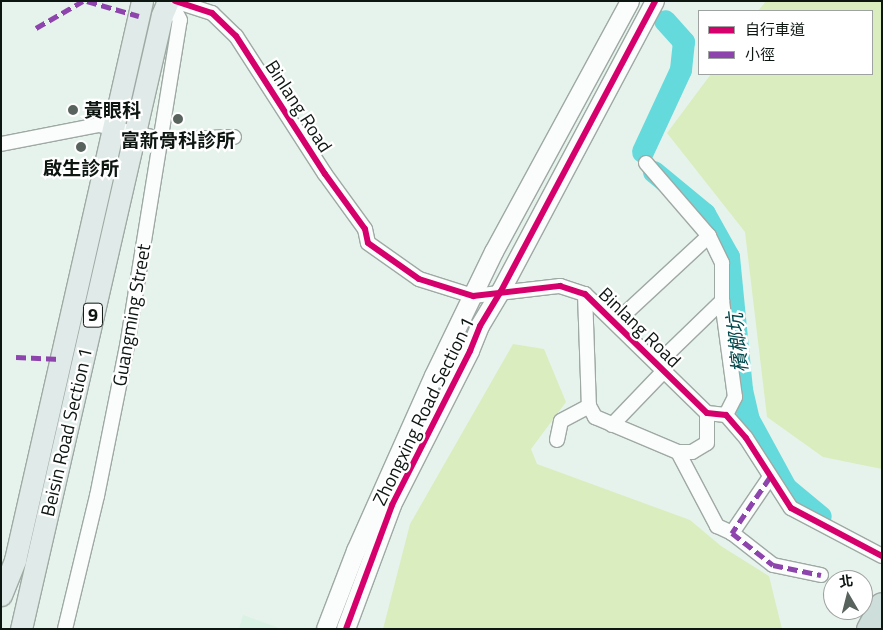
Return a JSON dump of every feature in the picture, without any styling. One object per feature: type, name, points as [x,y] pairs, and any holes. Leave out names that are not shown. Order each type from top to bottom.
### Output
[{"type":"highway","points":[[869,629],[882,605]]},
{"type":"main road","name":"Beisin Road Section 1","points":[[1,595],[14,560],[142,1]]},
{"type":"main road","name":"Beisin Road Section 1","points":[[21,629],[162,15],[169,1]]},
{"type":"street","name":"Guangming Street","points":[[65,629],[125,356],[161,139],[180,20],[169,1]]},
{"type":"street","name":"Binlang Road","points":[[175,1],[212,13],[236,36],[325,174],[365,229],[368,243],[419,279],[473,296],[502,291],[560,286],[585,294],[616,322],[707,413]]},
{"type":"street","name":"Zhongxing Road Section 1","points":[[326,629],[412,424],[473,296],[630,1]]},
{"type":"street","name":"Zhongxing Road Section 1","points":[[346,629],[392,505],[470,351],[480,326],[502,291],[655,1]]},
{"type":"street","points":[[12,142],[99,125],[161,139]]},
{"type":"street","points":[[184,139],[234,137]]},
{"type":"street","points":[[646,163],[709,236],[722,263],[722,300],[735,398],[726,415]]},
{"type":"street","points":[[616,322],[709,236]]},
{"type":"street","points":[[585,294],[589,406],[596,418],[678,452],[692,452],[707,443],[707,413],[726,415],[746,438],[791,508],[882,556]]},
{"type":"street","points":[[612,425],[661,367],[722,300]]},
{"type":"street","points":[[557,440],[562,421],[589,406]]},
{"type":"street","points":[[678,452],[717,526],[732,533],[773,566],[821,575]]},
{"type":"street","points":[[732,533],[770,478]]},
{"type":"shaded area","points":[[243,615],[282,629],[239,629]]},
{"type":"green space","points":[[766,1],[882,1],[882,469],[823,457],[767,417],[745,232],[667,133],[710,75],[873,75],[873,10],[759,10]]},
{"type":"green space","points":[[513,344],[544,349],[566,402],[531,449],[537,464],[690,520],[721,546],[769,576],[782,629],[383,629],[410,524]]},
{"type":"waterway","name":"檳榔坑","points":[[643,152],[681,70],[684,42],[665,21]]},
{"type":"waterway","name":"檳榔坑","points":[[654,172],[705,214],[729,257],[742,390],[749,420],[786,488],[821,517]]},
{"type":"marked path","points":[[36,28],[83,1]]},
{"type":"marked path","points":[[87,1],[139,16]]},
{"type":"marked path","points":[[183,139],[234,137]]},
{"type":"marked path","points":[[16,357],[60,359]]},
{"type":"marked path","points":[[770,477],[732,533],[773,565],[821,575]]},
{"type":"cycle path","points":[[175,1],[212,13],[236,36],[325,174],[365,229],[368,243],[419,279],[473,296],[560,286],[585,294],[707,413],[726,415],[746,438],[791,508],[882,556]]},
{"type":"cycle path","points":[[346,629],[392,505],[470,351],[480,326],[501,291],[655,1]]},
{"type":"place","name":"黃眼科","points":[[73,110]]},
{"type":"place","name":"富新骨科診所","points":[[178,119]]},
{"type":"place","name":"啟生診所","points":[[81,147]]}]
